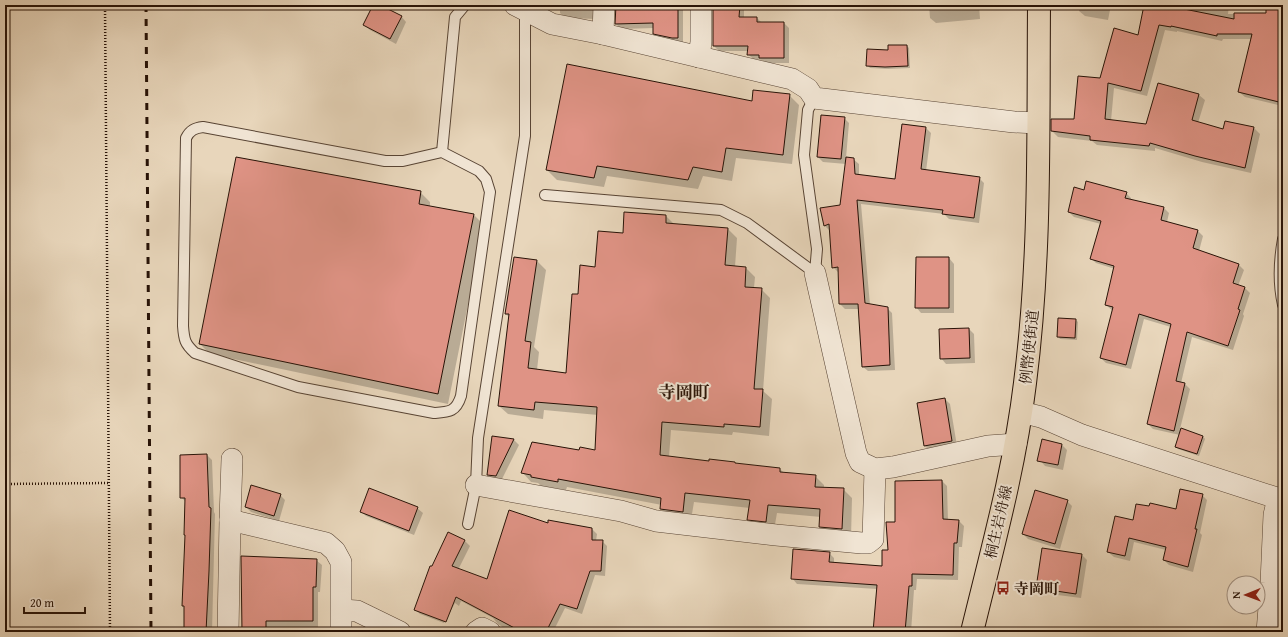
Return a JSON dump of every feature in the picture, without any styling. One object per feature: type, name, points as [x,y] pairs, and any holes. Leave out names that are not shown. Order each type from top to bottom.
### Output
[{"type":"main road","name":"例幣使街道","points":[[1021,412],[1033,304],[1036,239],[1039,5]]},
{"type":"main road","name":"桐生岩舟線","points":[[972,632],[1016,444],[1021,412]]},
{"type":"street","points":[[603,34],[604,5]]},
{"type":"street","points":[[698,57],[701,42],[701,5]]},
{"type":"street","points":[[520,8],[552,24],[603,34],[792,80],[808,89],[814,98],[1014,122],[1038,123]]},
{"type":"street","points":[[815,273],[856,453],[860,462],[875,469],[893,467],[988,446],[1016,444]]},
{"type":"street","points":[[1021,412],[1041,417],[1082,435],[1280,499],[1274,515],[1267,632]]},
{"type":"street","points":[[228,632],[232,459]]},
{"type":"street","points":[[476,485],[621,511],[656,521],[776,535],[868,543],[873,539],[875,469]]},
{"type":"street","points":[[230,520],[326,543],[335,551],[341,562],[341,632]]},
{"type":"street","points":[[342,610],[357,611],[400,632]]},
{"type":"street","points":[[476,632],[482,628],[490,632]]},
{"type":"lane","points":[[442,152],[455,18],[464,5]]},
{"type":"lane","points":[[468,524],[476,485],[478,438],[525,136],[520,8]]},
{"type":"lane","points":[[814,98],[808,110],[804,155],[817,248],[815,273]]},
{"type":"lane","points":[[203,127],[385,161],[403,161],[442,152],[479,170],[486,179],[490,192],[461,396],[454,409],[447,412],[434,412],[298,387],[195,353],[186,345],[183,326],[186,138],[194,129],[203,127]]},
{"type":"lane","points":[[545,195],[721,210],[747,223],[815,273]]},
{"type":"lane","points":[[1283,239],[1280,254],[1279,273],[1280,291],[1283,305]]},
{"type":"path","points":[[105,5],[110,632]]},
{"type":"path","points":[[5,484],[108,483]]},
{"type":"building","points":[[373,5],[380,5],[402,16],[390,39],[363,25]]},
{"type":"building","points":[[616,5],[678,6],[678,38],[653,34],[653,23],[615,24]]},
{"type":"building","points":[[713,5],[740,5],[739,17],[757,17],[757,22],[784,22],[784,58],[759,58],[759,55],[747,55],[748,46],[713,46]]},
{"type":"building","points":[[1144,5],[1164,5],[1234,19],[1234,13],[1266,13],[1266,5],[1283,5],[1283,103],[1238,92],[1252,34],[1217,34],[1217,36],[1171,26],[1159,25],[1141,91],[1108,83],[1105,119],[1146,124],[1158,83],[1199,94],[1192,120],[1223,129],[1225,121],[1254,127],[1245,168],[1150,143],[1149,146],[1090,140],[1090,136],[1051,131],[1051,119],[1074,119],[1078,76],[1100,78],[1114,28],[1138,35]]},
{"type":"building","points":[[888,45],[907,45],[908,66],[866,66],[867,49],[888,50]]},
{"type":"building","points":[[567,64],[752,101],[753,90],[790,94],[783,155],[726,148],[722,172],[693,167],[688,180],[597,166],[594,178],[546,170]]},
{"type":"building","points":[[821,115],[845,117],[841,159],[817,157]]},
{"type":"building","points":[[902,124],[926,127],[921,169],[980,177],[974,218],[942,214],[943,210],[857,200],[865,303],[888,307],[890,365],[862,367],[858,304],[839,304],[838,267],[832,268],[829,224],[824,226],[820,208],[840,205],[846,157],[854,158],[855,174],[895,179]]},
{"type":"building","points":[[236,157],[421,191],[419,204],[474,214],[438,394],[199,344]]},
{"type":"building","points":[[1086,181],[1127,192],[1125,198],[1164,207],[1161,220],[1198,230],[1193,248],[1239,264],[1233,283],[1245,287],[1238,309],[1240,310],[1228,346],[1187,332],[1176,381],[1185,383],[1174,431],[1147,424],[1171,324],[1139,314],[1126,365],[1100,358],[1113,307],[1105,305],[1114,266],[1090,259],[1101,221],[1068,212],[1074,187],[1084,190]]},
{"type":"building","points":[[624,212],[666,215],[666,223],[728,228],[725,265],[746,267],[745,287],[762,288],[754,389],[763,389],[760,427],[724,424],[724,427],[662,422],[660,455],[709,461],[709,459],[735,462],[780,468],[780,472],[816,475],[815,487],[844,488],[842,529],[819,527],[820,509],[768,505],[766,522],[747,520],[750,500],[685,493],[683,512],[660,509],[661,498],[558,479],[558,482],[531,477],[531,475],[521,473],[532,442],[579,450],[580,447],[595,450],[597,407],[535,402],[534,410],[498,406],[509,314],[505,314],[514,257],[537,260],[525,341],[531,342],[528,368],[566,373],[572,294],[578,294],[580,265],[595,267],[598,231],[623,233]]},
{"type":"building","points":[[916,257],[949,257],[949,308],[915,308]]},
{"type":"building","points":[[1058,318],[1076,319],[1075,338],[1057,337]]},
{"type":"building","points":[[969,328],[970,358],[940,359],[939,329]]},
{"type":"building","points":[[945,398],[952,441],[924,446],[917,403]]},
{"type":"building","points":[[1181,428],[1203,436],[1197,454],[1175,447]]},
{"type":"building","points":[[492,436],[514,439],[496,476],[487,475]]},
{"type":"building","points":[[1042,439],[1062,444],[1058,465],[1037,461]]},
{"type":"building","points":[[207,454],[209,507],[211,508],[206,632],[184,632],[184,606],[182,606],[185,498],[180,498],[180,455]]},
{"type":"building","points":[[942,480],[943,519],[959,520],[957,543],[954,543],[953,575],[912,574],[912,586],[909,586],[905,632],[873,632],[877,585],[791,579],[793,549],[830,552],[829,562],[882,566],[882,550],[888,550],[886,522],[895,522],[895,481]]},
{"type":"building","points":[[251,485],[281,494],[274,516],[245,507]]},
{"type":"building","points":[[369,488],[418,507],[409,531],[360,512]]},
{"type":"building","points":[[1180,489],[1203,494],[1188,567],[1163,560],[1166,547],[1129,538],[1125,556],[1107,552],[1115,516],[1133,520],[1136,504],[1149,506],[1150,503],[1176,509]]},
{"type":"building","points":[[1035,490],[1068,500],[1055,544],[1022,534]]},
{"type":"building","points":[[509,510],[548,523],[548,520],[592,528],[592,540],[603,540],[601,571],[590,571],[577,609],[560,604],[546,632],[522,632],[456,597],[446,622],[414,610],[430,566],[432,566],[448,532],[465,540],[452,566],[487,579]]},
{"type":"building","points":[[1042,548],[1082,554],[1076,594],[1036,588]]},
{"type":"building","points":[[241,556],[317,559],[316,587],[313,587],[313,621],[266,621],[266,632],[242,632]]},
{"type":"railway","points":[[146,5],[151,632]]},
{"type":"place","name":"寺岡町","points":[[1003,588]]},
{"type":"district","name":"寺岡町","points":[[684,391]]}]
